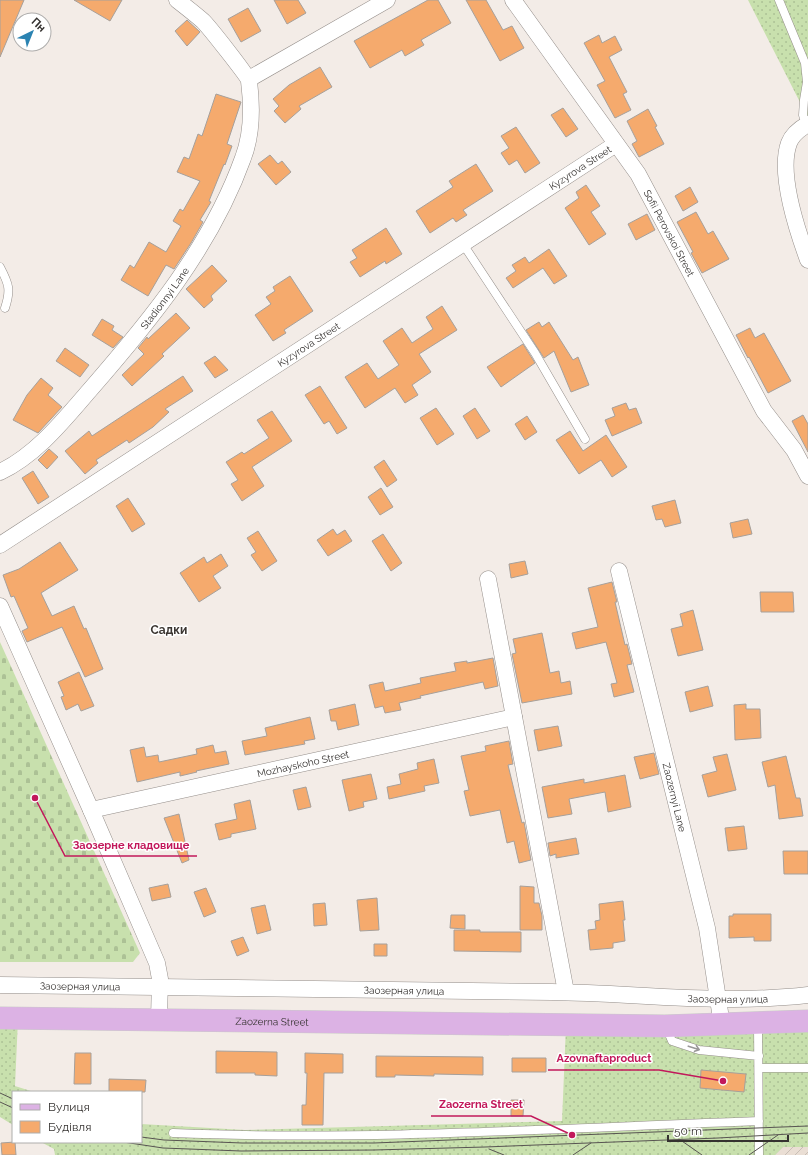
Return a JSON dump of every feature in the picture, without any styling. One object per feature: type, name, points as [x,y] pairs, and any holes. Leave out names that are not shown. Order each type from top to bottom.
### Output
[{"type":"main road","name":"Zaozerna Street","points":[[0,1018],[665,1026],[808,1021]]},
{"type":"street","points":[[177,0],[204,22],[249,79],[387,0]]},
{"type":"street","name":"Sofii Perovskoi Street","points":[[513,0],[638,174],[764,411],[794,450],[808,476]]},
{"type":"street","name":"Stadionnyi Lane","points":[[0,472],[30,453],[53,432],[113,364],[174,287],[198,250],[223,205],[244,157],[251,120],[249,79]]},
{"type":"street","points":[[807,124],[798,131],[789,142],[785,164],[798,232],[808,260]]},
{"type":"street","name":"Kyzyrova Street","points":[[0,545],[616,144]]},
{"type":"street","name":"Zaozernyi Lane","points":[[619,571],[707,928],[722,1025]]},
{"type":"street","points":[[488,580],[566,992]]},
{"type":"street","points":[[0,606],[157,963],[160,979],[159,1020]]},
{"type":"street","name":"Mozhayskoho Street","points":[[91,810],[514,718]]},
{"type":"street","name":"Заозерная улица","points":[[0,985],[566,992],[719,998],[789,998],[808,995]]},
{"type":"lane","points":[[779,0],[805,63],[807,82],[803,115],[807,124]]},
{"type":"lane","points":[[463,244],[535,353],[585,439]]},
{"type":"lane","points":[[0,266],[8,281],[9,294],[5,308]]},
{"type":"lane","points":[[758,1022],[759,1155]]},
{"type":"lane","points":[[665,1026],[672,1041],[699,1050],[759,1056]]},
{"type":"lane","points":[[759,1068],[808,1068]]},
{"type":"lane","points":[[173,1133],[242,1136],[374,1136],[759,1121]]},
{"type":"shaded area","points":[[783,1147],[808,1147],[808,1155],[775,1155]]},
{"type":"green space","points":[[748,0],[808,0],[808,118]]},
{"type":"green space","points":[[0,642],[140,953],[133,962],[0,962]]},
{"type":"green space","points":[[0,1019],[18,1019],[15,1086],[31,1091],[12,1091],[12,1124],[0,1117]]},
{"type":"green space","points":[[566,1026],[808,1029],[808,1147],[783,1147],[775,1155],[55,1155],[54,1149],[43,1143],[142,1143],[142,1124],[245,1130],[562,1121]]},
{"type":"building","points":[[0,0],[24,0],[19,12],[12,12],[12,28],[0,57]]},
{"type":"building","points":[[74,0],[122,0],[110,21]]},
{"type":"building","points":[[274,0],[298,0],[306,13],[287,24]]},
{"type":"building","points":[[428,0],[438,0],[451,23],[421,40],[424,45],[405,56],[402,50],[370,68],[354,41]]},
{"type":"building","points":[[466,0],[486,0],[503,30],[512,26],[524,48],[500,61]]},
{"type":"building","points":[[248,8],[261,31],[241,42],[228,19]]},
{"type":"building","points":[[187,20],[200,32],[187,46],[175,31]]},
{"type":"building","points":[[599,35],[602,43],[615,36],[622,50],[609,57],[627,92],[623,94],[631,110],[615,118],[597,85],[605,81],[584,43]]},
{"type":"building","points":[[320,67],[332,87],[299,106],[301,109],[285,123],[274,111],[279,106],[273,99],[289,85]]},
{"type":"building","points":[[216,94],[241,102],[227,144],[232,146],[209,201],[211,202],[200,220],[203,222],[174,269],[166,265],[148,296],[121,280],[130,265],[134,268],[149,242],[166,252],[181,226],[173,221],[180,209],[183,211],[200,181],[177,172],[184,157],[189,159],[198,134],[202,136]]},
{"type":"building","points":[[563,108],[578,129],[566,137],[551,115]]},
{"type":"building","points":[[648,109],[664,144],[639,157],[632,144],[637,141],[627,121]]},
{"type":"building","points":[[516,127],[540,163],[525,173],[517,160],[509,165],[501,153],[509,148],[501,136]]},
{"type":"building","points":[[270,155],[278,164],[282,161],[291,172],[276,185],[258,164]]},
{"type":"building","points":[[476,164],[493,191],[463,210],[467,215],[456,222],[453,218],[430,233],[416,211],[453,187],[449,181]]},
{"type":"building","points":[[586,185],[600,206],[591,212],[606,234],[589,245],[565,208],[579,198],[576,192]]},
{"type":"building","points":[[690,187],[698,202],[683,211],[675,196]]},
{"type":"building","points":[[696,212],[708,234],[713,231],[729,259],[702,273],[677,222]]},
{"type":"building","points":[[647,214],[655,230],[636,240],[628,224]]},
{"type":"building","points":[[386,228],[402,254],[386,264],[385,261],[360,277],[350,262],[357,258],[352,250]]},
{"type":"building","points":[[549,249],[567,276],[554,284],[543,268],[513,288],[506,278],[516,271],[512,265],[525,257],[529,263]]},
{"type":"building","points":[[212,265],[227,281],[211,296],[213,300],[204,308],[186,289]]},
{"type":"building","points":[[290,276],[313,311],[284,330],[286,333],[273,341],[255,315],[271,304],[266,297],[275,291],[273,287]]},
{"type":"building","points":[[442,306],[457,330],[419,354],[431,372],[412,385],[418,395],[405,403],[395,388],[365,408],[345,377],[367,363],[378,379],[399,365],[383,341],[402,328],[412,343],[433,329],[426,317]]},
{"type":"building","points":[[176,313],[190,328],[162,354],[164,356],[132,386],[122,375],[144,354],[138,348],[147,337],[148,339]]},
{"type":"building","points":[[102,319],[114,326],[112,330],[123,337],[113,348],[92,335]]},
{"type":"building","points":[[539,322],[542,327],[549,322],[573,360],[578,357],[589,385],[571,392],[554,351],[544,358],[526,330]]},
{"type":"building","points":[[750,328],[755,338],[764,333],[791,381],[768,393],[736,335]]},
{"type":"building","points":[[523,344],[535,363],[501,387],[487,367]]},
{"type":"building","points":[[65,348],[89,365],[80,377],[56,361]]},
{"type":"building","points":[[215,356],[228,370],[215,378],[204,363]]},
{"type":"building","points":[[183,376],[193,391],[165,409],[169,412],[153,427],[129,443],[127,440],[96,460],[98,463],[85,474],[65,451],[89,431],[92,436]]},
{"type":"building","points":[[41,378],[53,388],[48,395],[62,407],[38,433],[13,420],[27,395]]},
{"type":"building","points":[[320,386],[347,428],[337,434],[329,421],[324,424],[305,395]]},
{"type":"building","points":[[626,403],[629,410],[636,408],[642,423],[612,436],[605,420],[615,416],[612,408]]},
{"type":"building","points":[[436,408],[454,434],[437,445],[420,418]]},
{"type":"building","points":[[475,408],[490,431],[477,439],[463,416]]},
{"type":"building","points":[[272,411],[292,441],[252,467],[264,486],[242,501],[231,484],[238,480],[226,462],[242,452],[244,454],[269,438],[257,420]]},
{"type":"building","points":[[803,415],[808,424],[808,452],[792,421]]},
{"type":"building","points":[[527,416],[537,432],[525,440],[515,424]]},
{"type":"building","points":[[570,431],[583,451],[606,435],[627,467],[612,477],[601,460],[579,474],[556,440]]},
{"type":"building","points":[[49,449],[58,457],[47,469],[38,460]]},
{"type":"building","points":[[384,460],[397,480],[387,487],[374,467]]},
{"type":"building","points":[[33,471],[49,497],[38,504],[22,478]]},
{"type":"building","points":[[381,488],[393,507],[380,515],[368,497]]},
{"type":"building","points":[[128,498],[145,524],[132,532],[116,506]]},
{"type":"building","points":[[675,500],[681,523],[665,527],[662,519],[656,520],[652,506]]},
{"type":"building","points":[[748,519],[752,534],[733,538],[730,523]]},
{"type":"building","points":[[333,529],[337,535],[345,530],[352,541],[328,556],[317,540]]},
{"type":"building","points":[[258,531],[277,561],[262,571],[251,555],[256,552],[247,538]]},
{"type":"building","points":[[383,534],[402,563],[391,571],[372,541]]},
{"type":"building","points":[[60,542],[78,570],[41,593],[52,616],[74,606],[84,629],[86,628],[103,669],[85,677],[62,627],[27,642],[22,631],[28,628],[14,596],[11,597],[3,575],[19,569]]},
{"type":"building","points":[[221,554],[228,566],[213,576],[221,588],[199,602],[180,573],[204,557],[207,563]]},
{"type":"building","points":[[525,561],[528,574],[511,578],[509,564]]},
{"type":"building","points":[[612,582],[625,645],[627,644],[632,664],[627,665],[634,692],[614,697],[611,684],[617,683],[606,642],[576,649],[572,633],[598,627],[588,588]]},
{"type":"building","points":[[760,592],[793,592],[794,612],[761,612]]},
{"type":"building","points":[[693,610],[703,650],[678,656],[671,629],[683,626],[680,614]]},
{"type":"building","points":[[542,633],[550,673],[559,671],[561,683],[570,681],[572,694],[522,703],[512,654],[516,653],[513,639]]},
{"type":"building","points":[[493,658],[498,686],[485,689],[483,682],[420,696],[421,698],[399,703],[401,710],[385,713],[383,706],[375,708],[369,685],[383,682],[385,691],[421,683],[420,678],[456,671],[454,663],[467,661],[467,663]]},
{"type":"building","points":[[79,672],[94,706],[81,711],[78,704],[66,710],[61,697],[64,696],[58,682]]},
{"type":"building","points":[[708,686],[713,706],[690,712],[685,692]]},
{"type":"building","points":[[355,704],[359,725],[338,730],[336,721],[331,721],[329,710]]},
{"type":"building","points":[[746,704],[746,709],[760,709],[761,738],[735,740],[734,705]]},
{"type":"building","points":[[310,717],[315,739],[304,741],[305,744],[245,755],[242,741],[267,736],[265,728]]},
{"type":"building","points":[[558,726],[562,746],[538,751],[534,730]]},
{"type":"building","points":[[509,741],[513,764],[508,765],[522,823],[524,822],[531,860],[519,863],[514,841],[507,843],[500,810],[470,816],[464,791],[469,790],[461,756],[486,751],[485,746]]},
{"type":"building","points":[[213,745],[215,753],[226,751],[229,764],[180,776],[180,772],[137,782],[130,750],[144,747],[146,757],[158,755],[159,762],[197,754],[196,749]]},
{"type":"building","points":[[654,753],[659,774],[640,779],[634,757]]},
{"type":"building","points":[[727,754],[736,790],[708,797],[702,775],[717,771],[713,757]]},
{"type":"building","points":[[786,756],[796,798],[800,798],[803,816],[779,819],[775,785],[768,787],[762,762]]},
{"type":"building","points":[[434,759],[439,783],[424,786],[425,791],[389,799],[387,787],[401,784],[399,774],[418,769],[417,763]]},
{"type":"building","points":[[371,774],[377,799],[363,802],[364,807],[349,811],[342,780]]},
{"type":"building","points":[[625,775],[631,807],[608,812],[605,792],[569,799],[572,814],[548,818],[542,787],[584,779],[584,783]]},
{"type":"building","points":[[306,787],[311,807],[298,810],[293,790]]},
{"type":"building","points":[[250,800],[256,829],[231,834],[231,837],[219,840],[215,824],[237,819],[234,804]]},
{"type":"building","points":[[179,814],[189,860],[182,863],[164,818]]},
{"type":"building","points":[[744,826],[747,849],[728,851],[725,828]]},
{"type":"building","points":[[576,838],[579,854],[556,858],[556,854],[550,856],[548,843]]},
{"type":"building","points":[[783,851],[808,851],[808,874],[784,874]]},
{"type":"building","points":[[168,884],[171,897],[152,901],[149,888]]},
{"type":"building","points":[[520,886],[534,887],[534,903],[539,903],[542,916],[542,930],[520,930]]},
{"type":"building","points":[[206,888],[216,912],[204,917],[194,892]]},
{"type":"building","points":[[377,898],[379,930],[360,931],[357,900]]},
{"type":"building","points":[[623,901],[625,941],[613,943],[613,948],[590,950],[588,930],[596,929],[595,921],[600,920],[599,904]]},
{"type":"building","points":[[325,903],[327,925],[314,926],[313,904]]},
{"type":"building","points":[[265,905],[271,930],[257,934],[251,908]]},
{"type":"building","points":[[733,914],[771,914],[771,941],[754,941],[754,937],[729,938],[729,916],[733,916]]},
{"type":"building","points":[[451,915],[465,915],[465,929],[450,928]]},
{"type":"building","points":[[454,930],[480,930],[480,932],[521,932],[521,952],[454,951]]},
{"type":"building","points":[[243,937],[249,951],[237,956],[231,941]]},
{"type":"building","points":[[374,944],[387,944],[387,956],[374,956]]},
{"type":"building","points":[[216,1051],[277,1052],[277,1076],[255,1075],[255,1073],[216,1073]]},
{"type":"building","points":[[75,1053],[91,1053],[91,1084],[74,1084]]},
{"type":"building","points":[[305,1053],[343,1054],[343,1073],[324,1073],[323,1125],[302,1125],[302,1105],[306,1105],[307,1073],[305,1073]]},
{"type":"building","points":[[376,1056],[483,1057],[483,1075],[434,1074],[434,1076],[395,1075],[395,1077],[376,1077]]},
{"type":"building","points":[[512,1058],[546,1058],[546,1072],[512,1072]]},
{"type":"building","points":[[701,1070],[746,1074],[744,1092],[700,1088]]},
{"type":"building","points":[[109,1079],[146,1080],[145,1092],[109,1091]]},
{"type":"building","points":[[511,1100],[524,1100],[523,1116],[511,1116]]},
{"type":"building","points":[[1,1143],[15,1143],[16,1155],[2,1155]]},
{"type":"tram line","points":[[0,1093],[12,1099]]},
{"type":"tram line","points":[[0,1102],[12,1108]]},
{"type":"tram line","points":[[142,1137],[164,1140],[242,1143],[374,1143],[808,1126]]},
{"type":"tram line","points":[[130,1143],[163,1148],[241,1151],[374,1150],[718,1138],[808,1133]]},
{"type":"tram line","points":[[749,1155],[778,1135]]},
{"type":"tram line","points":[[679,1139],[702,1155]]},
{"type":"tram line","points":[[573,1155],[591,1143]]},
{"type":"tram line","points":[[489,1149],[504,1155]]},
{"type":"place","name":"Заозерне кладовище","points":[[35,798]]},
{"type":"place","name":"Azovnaftaproduct","points":[[723,1081]]},
{"type":"place","name":"Zaozerna Street","points":[[572,1135]]},
{"type":"district","name":"Садки","points":[[169,630]]}]
